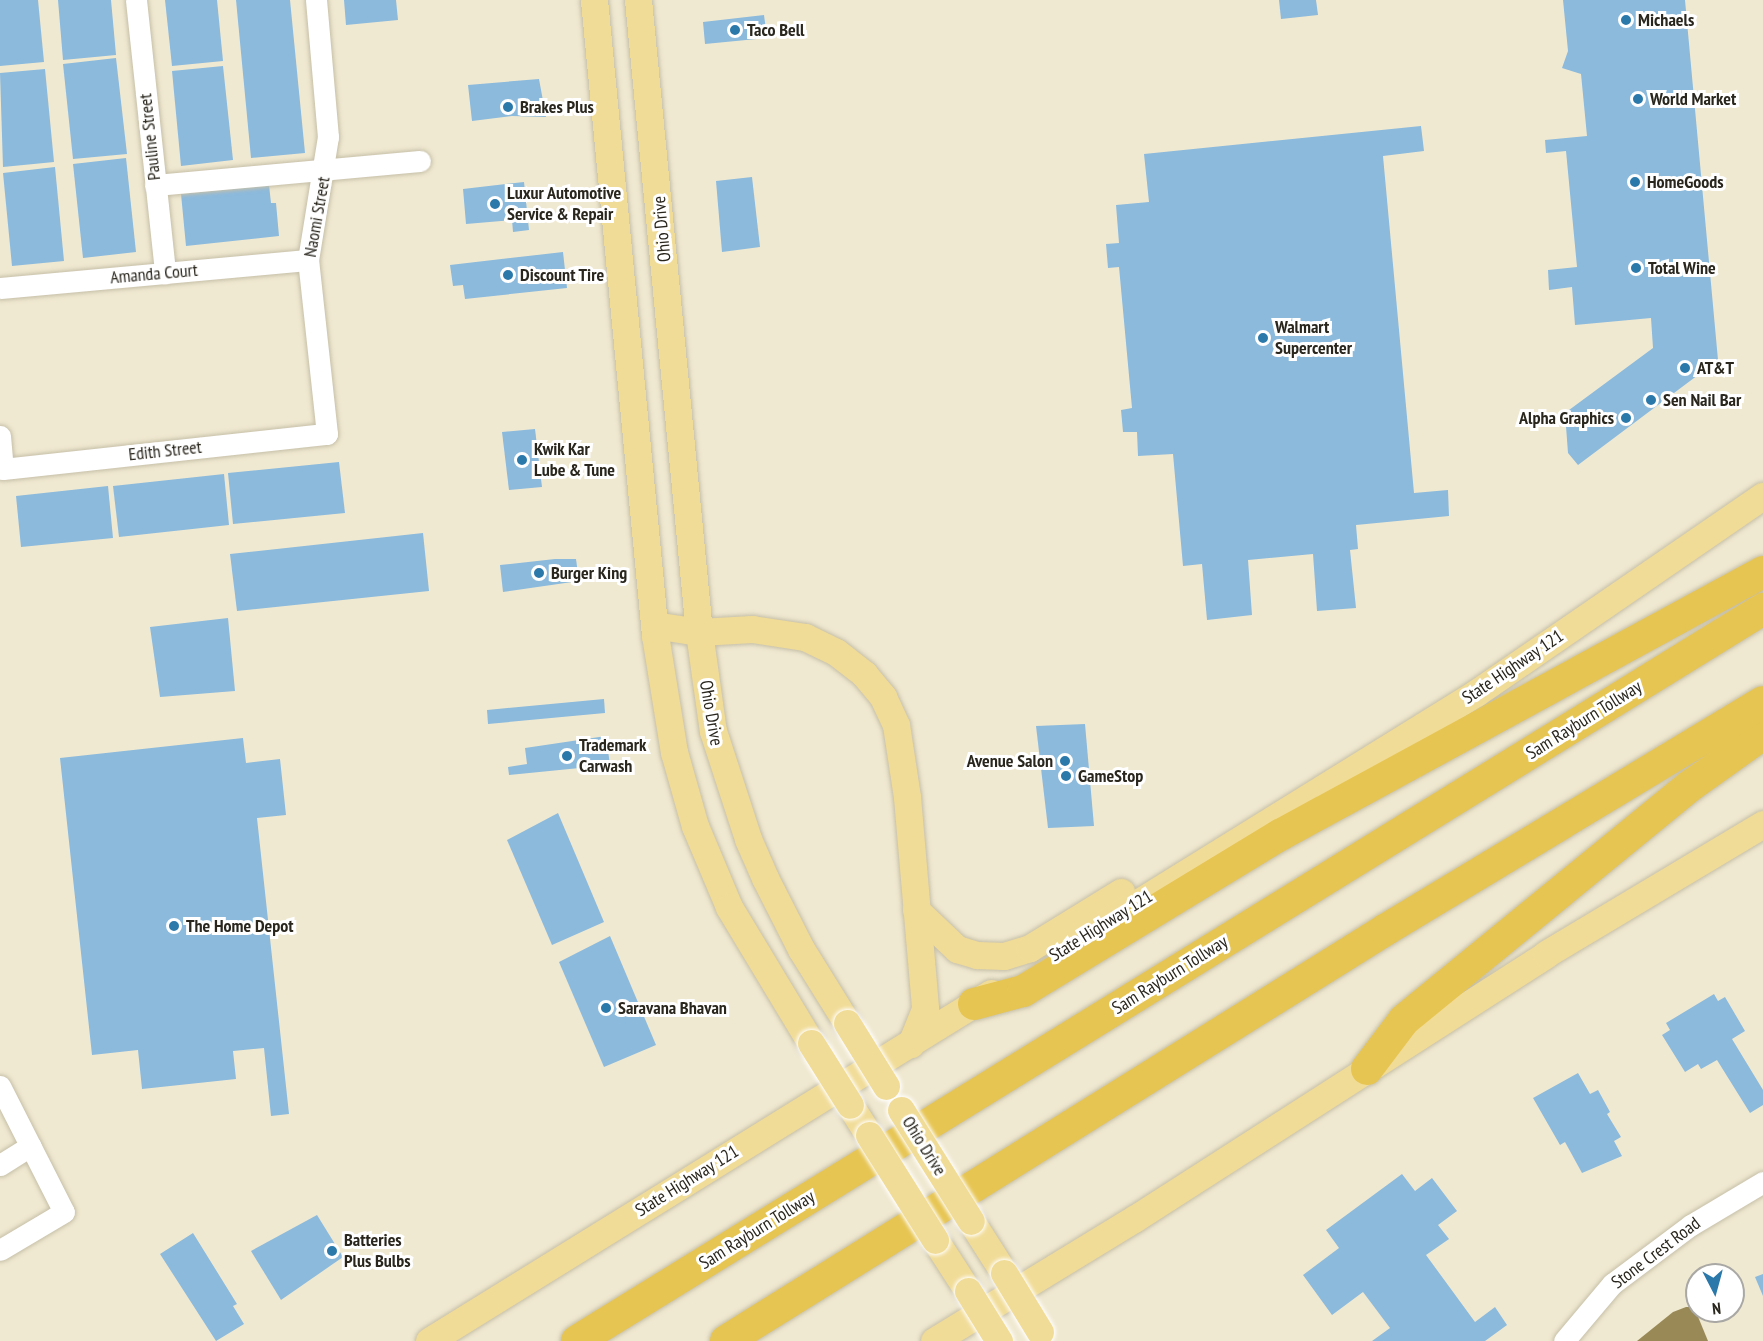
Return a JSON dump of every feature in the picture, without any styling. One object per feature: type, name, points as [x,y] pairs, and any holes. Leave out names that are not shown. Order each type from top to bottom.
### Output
[{"type":"highway","points":[[974,1004],[1023,991],[1280,835],[1763,572]]},
{"type":"highway","name":"Sam Rayburn Tollway","points":[[578,1341],[1763,609]]},
{"type":"highway","points":[[726,1341],[1385,930],[1763,702]]},
{"type":"highway","points":[[1367,1069],[1404,1020],[1690,786],[1763,734]]},
{"type":"main road","points":[[594,0],[656,635],[674,752],[707,858],[744,936],[999,1341]]},
{"type":"main road","name":"Ohio Drive","points":[[638,0],[699,632],[717,748],[748,839],[791,932],[1043,1337]]},
{"type":"main road","name":"State Highway 121","points":[[429,1341],[1476,693],[1763,496]]},
{"type":"main road","points":[[656,635],[752,629],[805,637],[836,652],[864,675],[883,698],[896,725],[903,755],[925,1009],[911,1044]]},
{"type":"main road","points":[[934,1341],[1546,954],[1763,824]]},
{"type":"main road","points":[[916,910],[957,949],[977,955],[1004,956],[1030,948],[1186,853],[1260,827]]},
{"type":"street","name":"Pauline Street","points":[[136,0],[165,273]]},
{"type":"street","name":"Naomi Street","points":[[316,0],[328,137],[325,171],[308,260],[327,435]]},
{"type":"street","points":[[155,185],[420,161]]},
{"type":"street","name":"Amanda Court","points":[[0,288],[308,260]]},
{"type":"street","name":"Edith Street","points":[[0,436],[3,469],[327,435]]},
{"type":"street","points":[[0,1086],[64,1212],[0,1250]]},
{"type":"street","points":[[0,1165],[31,1146]]},
{"type":"street","name":"Stone Crest Road","points":[[1563,1341],[1612,1284],[1691,1225],[1763,1182]]},
{"type":"shaded area","points":[[1685,1307],[1685,1323],[1701,1323],[1708,1341],[1637,1341],[1673,1312]]},
{"type":"building","points":[[0,0],[38,0],[44,62],[0,66]]},
{"type":"building","points":[[58,0],[111,0],[116,55],[63,60]]},
{"type":"building","points":[[165,0],[217,0],[223,61],[172,66]]},
{"type":"building","points":[[236,0],[290,0],[305,153],[251,158]]},
{"type":"building","points":[[344,0],[396,0],[398,20],[346,25]]},
{"type":"building","points":[[1279,0],[1316,0],[1318,15],[1281,19]]},
{"type":"building","points":[[1563,0],[1685,0],[1718,360],[1578,465],[1568,453],[1565,413],[1653,348],[1651,318],[1575,325],[1572,287],[1549,290],[1548,270],[1577,267],[1566,151],[1546,153],[1545,140],[1587,136],[1581,74],[1562,68],[1568,51]]},
{"type":"building","name":"Taco Bell","points":[[764,15],[767,38],[705,44],[703,22]]},
{"type":"building","points":[[116,58],[127,154],[73,159],[63,64]]},
{"type":"building","points":[[223,66],[233,160],[181,166],[172,71]]},
{"type":"building","points":[[45,69],[54,162],[3,167],[0,73]]},
{"type":"building","name":"Brakes Plus","points":[[539,79],[546,117],[512,116],[472,121],[468,85]]},
{"type":"building","name":"Walmart Supercenter","points":[[1421,126],[1424,151],[1383,156],[1414,493],[1448,490],[1449,516],[1356,525],[1358,549],[1350,550],[1356,608],[1317,611],[1313,554],[1248,560],[1252,615],[1207,620],[1202,564],[1183,566],[1173,454],[1138,456],[1137,432],[1123,432],[1121,410],[1132,408],[1119,267],[1108,268],[1106,244],[1119,243],[1116,205],[1149,202],[1144,154]]},
{"type":"building","points":[[126,158],[136,252],[83,258],[73,164]]},
{"type":"building","points":[[55,167],[64,261],[12,266],[3,173]]},
{"type":"building","points":[[752,177],[760,247],[722,252],[716,181]]},
{"type":"building","name":"Luxur Automotive Service & Repair","points":[[524,182],[529,230],[513,232],[512,220],[466,224],[463,189]]},
{"type":"building","points":[[269,185],[271,203],[276,203],[279,236],[186,246],[181,194]]},
{"type":"building","name":"Discount Tire","points":[[563,252],[567,288],[465,299],[463,285],[453,286],[450,265]]},
{"type":"building","name":"Kwik Kar Lube & Tune","points":[[535,429],[542,487],[509,490],[502,432]]},
{"type":"building","points":[[339,462],[345,513],[233,524],[228,473]]},
{"type":"building","points":[[224,474],[229,525],[119,537],[113,486]]},
{"type":"building","points":[[108,486],[113,538],[21,547],[16,496]]},
{"type":"building","points":[[423,533],[429,591],[237,611],[230,554]]},
{"type":"building","name":"Burger King","points":[[576,559],[579,581],[503,592],[500,565]]},
{"type":"building","points":[[228,618],[235,691],[160,697],[150,627]]},
{"type":"building","points":[[604,699],[605,713],[488,724],[487,710]]},
{"type":"building","name":"GameStop","points":[[1085,724],[1094,826],[1048,828],[1036,726]]},
{"type":"building","name":"Trademark Carwash","points":[[606,736],[610,765],[509,775],[508,767],[527,764],[525,748]]},
{"type":"building","name":"The Home Depot","points":[[243,738],[246,763],[280,759],[286,815],[257,818],[289,1114],[271,1116],[264,1048],[233,1051],[236,1079],[142,1089],[138,1050],[92,1055],[60,758]]},
{"type":"building","points":[[558,813],[604,922],[552,945],[507,840]]},
{"type":"building","points":[[610,936],[656,1045],[604,1067],[559,962]]},
{"type":"building","points":[[1714,994],[1718,1001],[1725,997],[1745,1031],[1732,1039],[1763,1090],[1763,1105],[1750,1113],[1717,1060],[1701,1069],[1698,1064],[1685,1072],[1662,1035],[1670,1030],[1666,1023]]},
{"type":"building","points":[[1578,1073],[1590,1094],[1598,1090],[1610,1112],[1607,1114],[1621,1137],[1614,1141],[1622,1156],[1582,1173],[1565,1142],[1560,1145],[1533,1098]]},
{"type":"building","points":[[1402,1174],[1415,1191],[1432,1178],[1457,1211],[1438,1225],[1449,1239],[1426,1255],[1475,1322],[1495,1307],[1507,1325],[1485,1341],[1372,1341],[1390,1328],[1363,1292],[1332,1315],[1303,1275],[1339,1248],[1326,1230]]},
{"type":"building","points":[[317,1215],[343,1257],[281,1300],[251,1251]]},
{"type":"building","points":[[193,1233],[237,1304],[233,1306],[244,1324],[216,1341],[160,1254]]},
{"type":"building","points":[[1763,1274],[1763,1296],[1755,1277]]},
{"type":"place","name":"Michaels","points":[[1626,20]]},
{"type":"place","name":"Taco Bell","points":[[735,30]]},
{"type":"place","name":"World Market","points":[[1638,99]]},
{"type":"place","name":"Brakes Plus","points":[[508,107]]},
{"type":"place","name":"HomeGoods","points":[[1635,182]]},
{"type":"place","name":"Luxur Automotive Service & Repair","points":[[495,204]]},
{"type":"place","name":"Total Wine","points":[[1636,268]]},
{"type":"place","name":"Discount Tire","points":[[508,275]]},
{"type":"place","name":"Walmart Supercenter","points":[[1263,338]]},
{"type":"place","name":"AT&T","points":[[1685,368]]},
{"type":"place","name":"Sen Nail Bar","points":[[1651,400]]},
{"type":"place","name":"Alpha Graphics","points":[[1626,418]]},
{"type":"place","name":"Kwik Kar Lube & Tune","points":[[522,460]]},
{"type":"place","name":"Burger King","points":[[539,573]]},
{"type":"place","name":"Trademark Carwash","points":[[567,756]]},
{"type":"place","name":"Avenue Salon","points":[[1065,761]]},
{"type":"place","name":"GameStop","points":[[1066,776]]},
{"type":"place","name":"The Home Depot","points":[[174,926]]},
{"type":"place","name":"Saravana Bhavan","points":[[606,1008]]},
{"type":"place","name":"Batteries Plus Bulbs","points":[[332,1251]]}]
